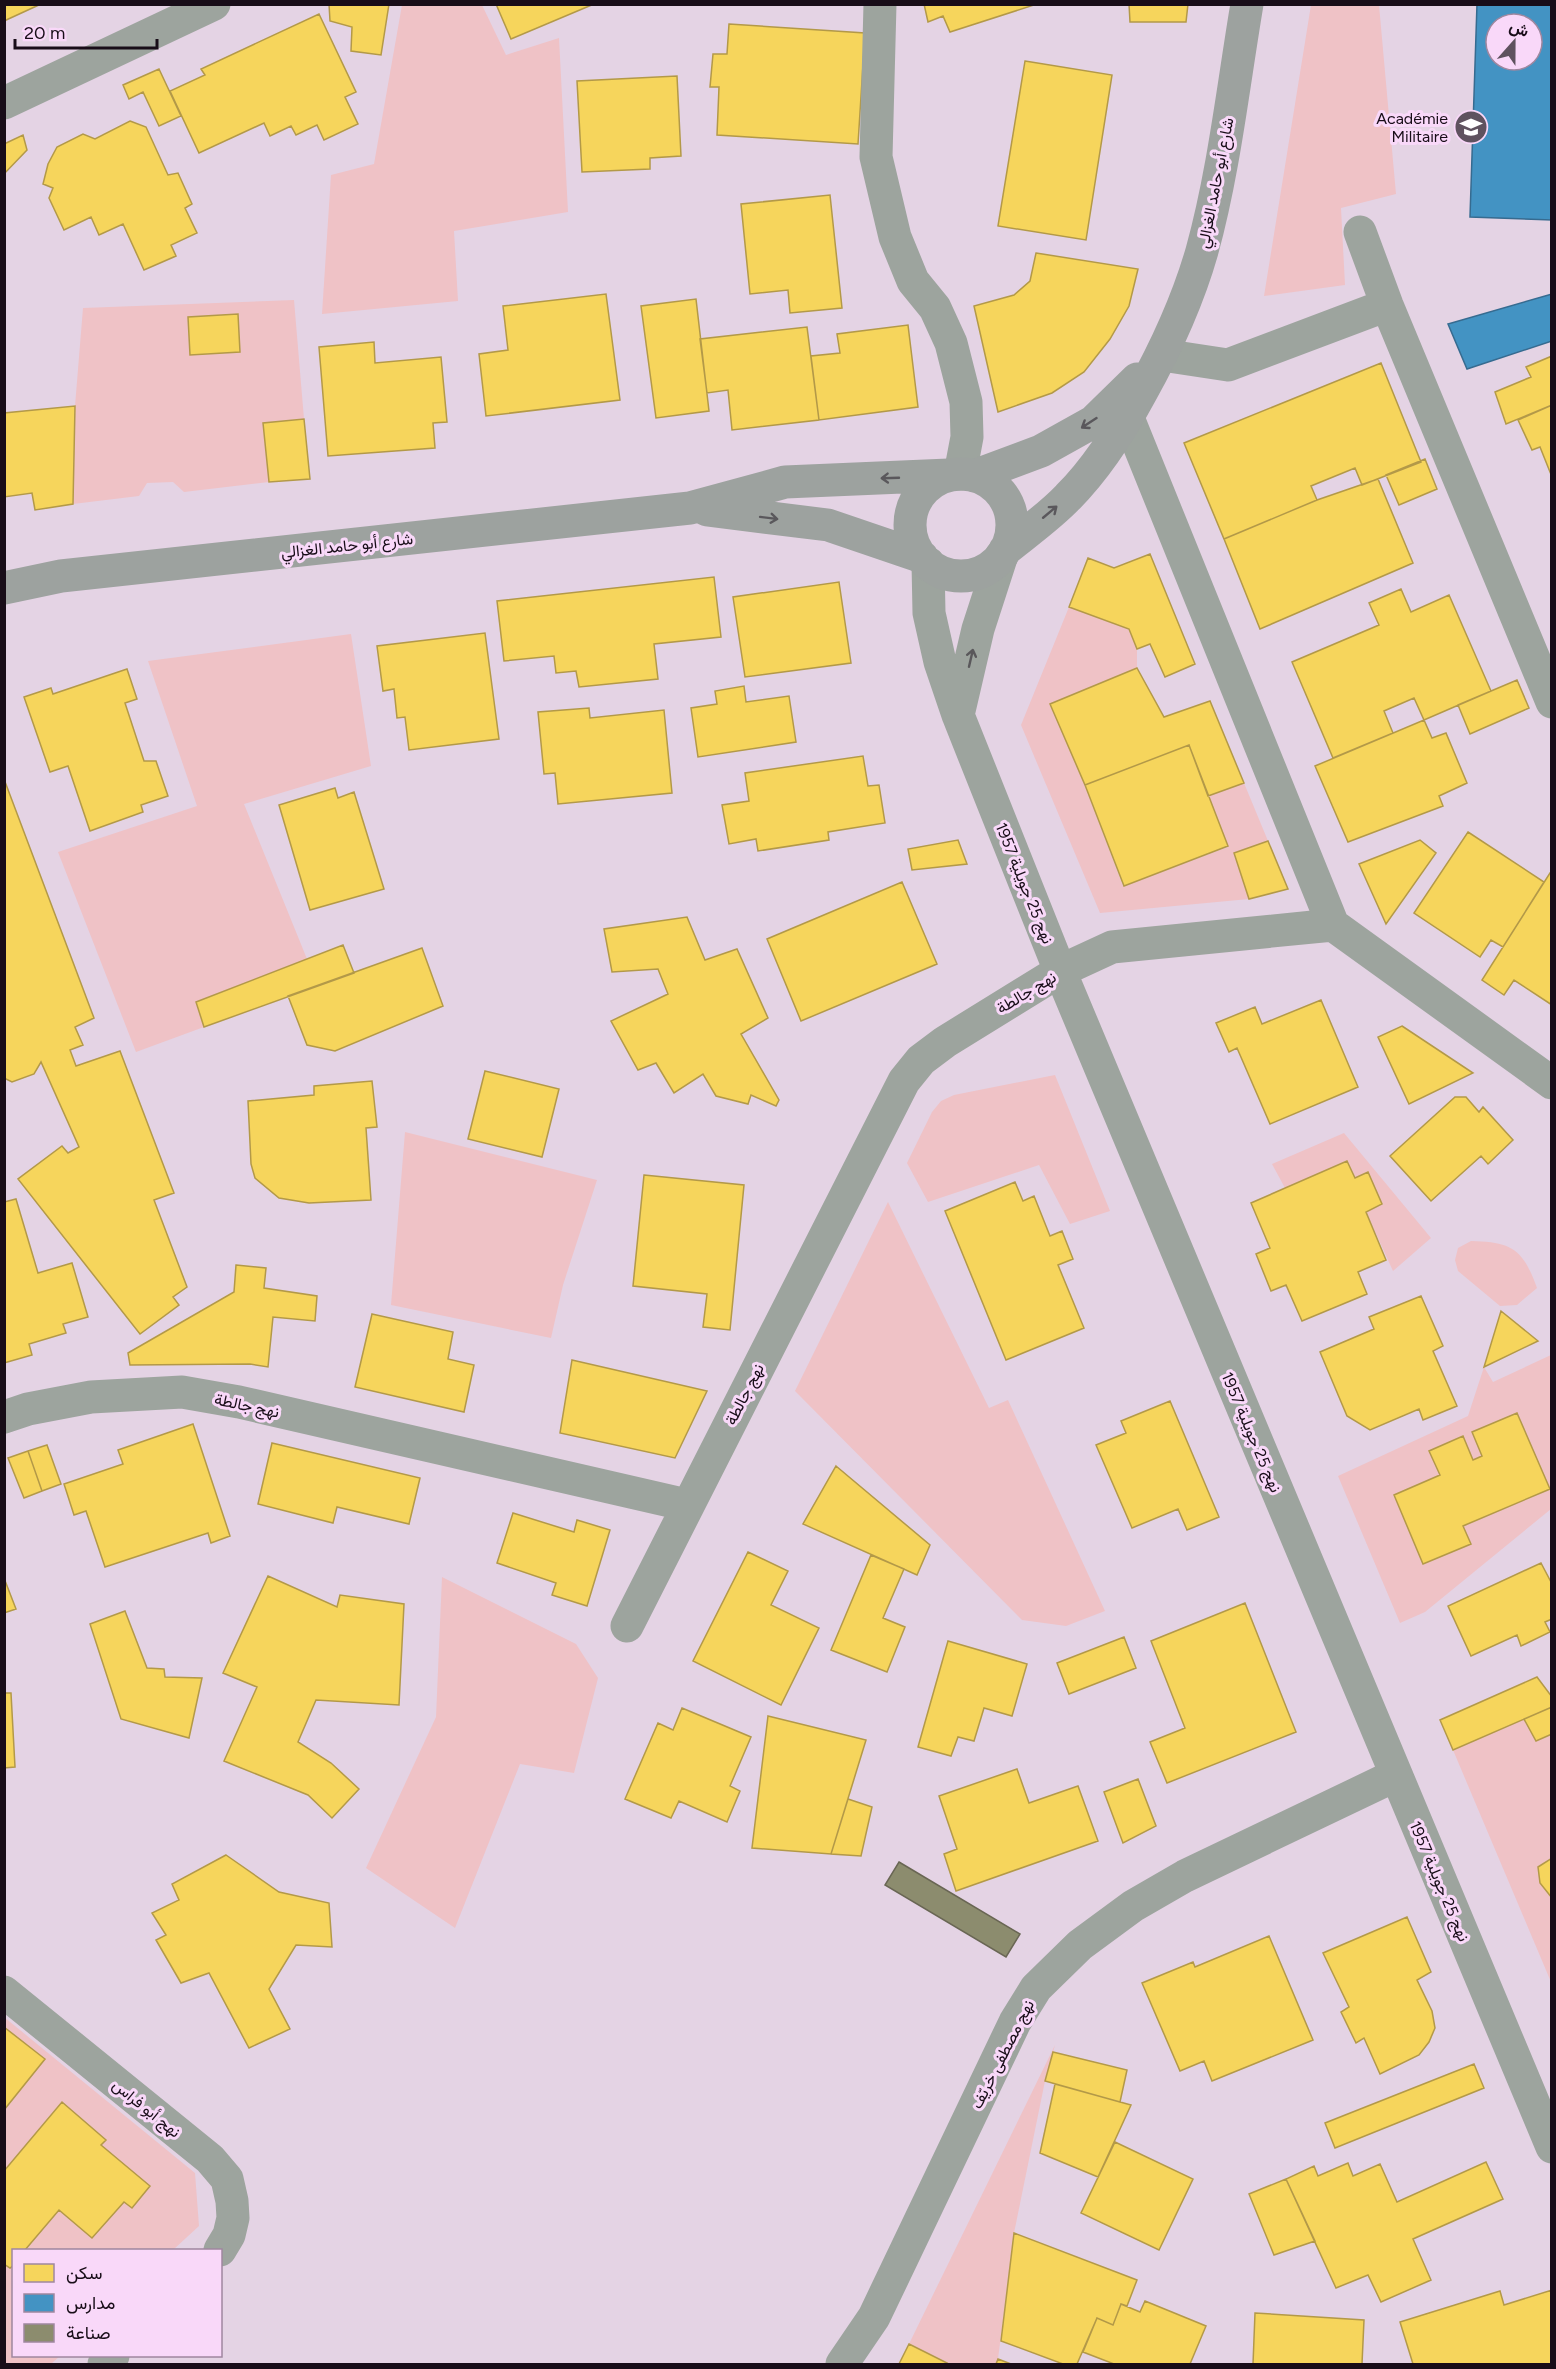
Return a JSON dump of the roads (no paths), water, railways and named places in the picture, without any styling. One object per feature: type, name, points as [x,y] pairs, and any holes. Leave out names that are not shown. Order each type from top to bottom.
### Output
[{"type":"main road","name":"شارع أبو حامد الغزالي","points":[[1004,552],[1067,499],[1103,456],[1128,418],[1162,355],[1184,302],[1204,241],[1217,186],[1246,4]]},
{"type":"main road","name":"شارع أبو حامد الغزالي","points":[[4,588],[61,576],[690,508],[785,482],[961,475],[1041,451],[1093,422],[1162,355]]},
{"type":"main road","points":[[961,475],[988,482],[1000,492],[1008,505],[1012,520],[1011,536],[1004,552],[990,567],[975,573],[958,575],[942,572],[925,560],[914,544],[910,530],[915,501],[930,485],[961,475]]},
{"type":"main road","name":"شارع أبو حامد الغزالي","points":[[690,508],[828,525],[925,560]]},
{"type":"street","points":[[880,4],[876,157],[895,237],[913,281],[935,308],[951,343],[966,402],[968,438],[961,475]]},
{"type":"street","points":[[4,103],[196,8]]},
{"type":"street","points":[[1360,232],[1551,702]]},
{"type":"street","points":[[1162,355],[1228,364],[1388,305]]},
{"type":"street","points":[[1128,418],[1333,925],[1551,1083]]},
{"type":"street","points":[[958,715],[978,629],[1004,552]]},
{"type":"street","name":"نهج 25 جويلية 1957","points":[[925,560],[929,613],[940,662],[958,715],[1060,971],[1551,2147]]},
{"type":"street","name":"نهج جالطة","points":[[4,1417],[28,1409],[91,1397],[182,1392],[239,1402],[687,1505],[904,1081],[921,1060],[945,1042],[1060,971],[1112,947],[1333,925]]},
{"type":"street","points":[[627,1626],[687,1505]]},
{"type":"street","name":"نهج مصطفى خريّف","points":[[842,2364],[874,2318],[1015,2022],[1036,1988],[1080,1945],[1132,1906],[1185,1876],[1396,1775]]},
{"type":"street","name":"نهج أبو فراس","points":[[4,1992],[210,2159],[227,2179],[233,2218],[229,2235],[221,2249]]},
{"type":"place","name":"Académie Militaire","points":[[1471,127]]}]
